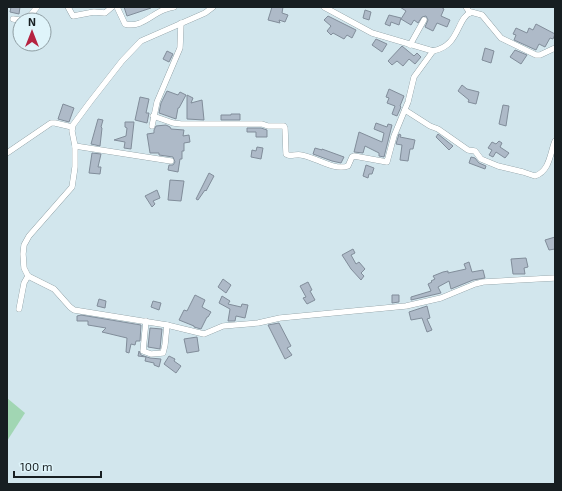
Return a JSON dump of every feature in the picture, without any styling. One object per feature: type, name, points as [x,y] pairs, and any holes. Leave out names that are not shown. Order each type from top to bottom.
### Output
[{"type":"street","points":[[68,7],[73,16],[94,12],[105,13],[112,7]]},
{"type":"street","points":[[117,7],[124,24],[129,25],[148,20],[161,11],[174,7]]},
{"type":"street","points":[[213,7],[205,13],[141,41],[122,61],[72,127],[75,167],[72,188],[34,229],[24,245],[24,264],[28,276],[54,289],[74,310],[146,321],[204,334],[226,326],[258,323],[308,315],[406,306],[440,298],[483,282],[555,278]]},
{"type":"street","points":[[324,7],[372,33],[433,51],[438,50],[450,42],[466,16],[470,13],[482,15],[501,38],[536,55],[540,55],[555,48]]},
{"type":"street","points":[[466,7],[470,13]]},
{"type":"street","points":[[410,45],[424,20]]},
{"type":"street","points":[[152,126],[157,102],[180,48],[181,23]]},
{"type":"street","points":[[153,116],[173,123],[181,124],[262,124],[268,126],[284,126],[287,155],[300,155],[333,166],[345,167],[349,166],[352,157],[354,156],[388,162],[394,136],[405,110],[414,78],[433,51]]},
{"type":"street","points":[[405,110],[430,126],[438,129],[468,150],[475,152],[481,159],[498,166],[535,176],[541,174],[545,169],[555,141]]},
{"type":"street","points":[[7,153],[51,123],[72,127]]},
{"type":"street","points":[[74,146],[171,161]]},
{"type":"street","points":[[19,309],[24,283],[28,276]]},
{"type":"street","points":[[146,321],[144,351],[147,353],[163,353],[167,325]]},
{"type":"green space","points":[[7,398],[25,413],[7,441]]},
{"type":"building","points":[[11,7],[20,7],[19,12],[10,12]]},
{"type":"building","points":[[124,7],[151,7],[151,8],[127,16]]},
{"type":"building","points":[[272,7],[283,7],[282,13],[288,15],[285,22],[279,20],[280,23],[268,20]]},
{"type":"building","points":[[400,7],[441,7],[444,9],[441,16],[450,20],[447,27],[437,23],[433,31],[425,27],[428,20],[426,16],[422,17],[418,23],[414,20],[411,25],[401,19],[406,11]]},
{"type":"building","points":[[365,10],[371,12],[369,20],[363,18]]},
{"type":"building","points":[[389,15],[401,18],[399,25],[391,22],[390,26],[385,24]]},
{"type":"building","points":[[328,16],[356,30],[352,38],[347,35],[344,39],[333,33],[331,35],[327,31],[331,26],[324,20]]},
{"type":"building","points":[[536,24],[555,34],[553,39],[550,38],[545,47],[539,44],[536,50],[514,40],[516,35],[513,34],[516,28],[527,33],[529,28],[533,30]]},
{"type":"building","points":[[376,39],[387,44],[382,52],[372,45]]},
{"type":"building","points":[[402,46],[414,56],[417,53],[421,57],[415,64],[409,59],[403,66],[397,61],[392,65],[388,61]]},
{"type":"building","points":[[485,48],[494,51],[491,63],[482,60]]},
{"type":"building","points":[[515,50],[527,55],[521,64],[510,57]]},
{"type":"building","points":[[167,51],[173,54],[169,62],[163,59]]},
{"type":"building","points":[[462,85],[467,89],[479,92],[476,104],[468,102],[469,100],[458,91]]},
{"type":"building","points":[[389,89],[404,96],[397,116],[392,114],[395,106],[387,103],[389,98],[386,97]]},
{"type":"building","points":[[167,91],[178,95],[180,92],[186,95],[178,108],[176,119],[159,113],[161,103]]},
{"type":"building","points":[[187,95],[193,98],[191,103],[202,100],[204,120],[187,119]]},
{"type":"building","points":[[140,97],[149,99],[146,113],[149,113],[147,123],[135,120]]},
{"type":"building","points":[[63,104],[74,108],[69,122],[58,119]]},
{"type":"building","points":[[503,105],[509,106],[506,126],[499,124]]},
{"type":"building","points":[[240,114],[240,120],[221,120],[221,115]]},
{"type":"building","points":[[98,119],[103,120],[100,146],[91,144]]},
{"type":"building","points":[[125,122],[134,122],[131,149],[124,148],[125,142],[114,140],[126,136],[127,128],[125,127]]},
{"type":"building","points":[[376,123],[387,127],[388,124],[392,125],[384,157],[379,156],[379,153],[365,146],[363,153],[354,152],[359,132],[382,142],[384,133],[374,129]]},
{"type":"building","points":[[166,125],[171,129],[184,130],[183,136],[189,135],[190,142],[184,143],[184,151],[182,151],[182,159],[180,159],[178,172],[168,170],[169,165],[173,165],[175,162],[173,157],[159,155],[159,153],[150,153],[147,134],[154,133],[156,126]]},
{"type":"building","points":[[247,128],[261,128],[267,130],[267,137],[256,137],[256,132],[247,132]]},
{"type":"building","points":[[399,134],[401,135],[400,137],[415,140],[413,149],[410,149],[408,161],[400,160],[402,145],[396,144]]},
{"type":"building","points":[[438,134],[453,146],[449,150],[436,137]]},
{"type":"building","points":[[499,141],[502,143],[500,147],[509,153],[505,158],[496,152],[493,157],[489,155],[492,150],[488,148],[492,142],[496,144]]},
{"type":"building","points":[[257,147],[263,148],[261,159],[251,157],[252,150],[256,151]]},
{"type":"building","points":[[315,148],[344,157],[341,163],[332,161],[313,154]]},
{"type":"building","points":[[92,153],[101,154],[98,167],[101,167],[100,174],[89,173]]},
{"type":"building","points":[[471,157],[475,158],[479,163],[486,166],[485,169],[469,163]]},
{"type":"building","points":[[366,165],[374,168],[372,174],[369,174],[368,178],[363,176]]},
{"type":"building","points":[[209,173],[214,176],[206,191],[205,190],[198,200],[196,199]]},
{"type":"building","points":[[170,180],[184,181],[181,201],[168,200]]},
{"type":"building","points":[[157,190],[160,198],[153,201],[155,204],[152,207],[145,196]]},
{"type":"building","points":[[555,237],[555,249],[549,250],[545,240]]},
{"type":"building","points":[[353,249],[355,253],[351,255],[356,264],[359,262],[365,269],[361,273],[364,276],[361,280],[351,269],[342,255]]},
{"type":"building","points":[[526,258],[528,267],[524,268],[525,274],[513,274],[511,259]]},
{"type":"building","points":[[469,262],[472,272],[483,270],[485,278],[473,280],[451,289],[449,281],[438,287],[441,293],[411,300],[411,297],[431,291],[428,284],[435,279],[433,276],[443,272],[448,271],[448,273],[466,269],[464,264]]},
{"type":"building","points":[[223,279],[231,285],[226,293],[218,287]]},
{"type":"building","points":[[308,282],[312,290],[310,291],[315,300],[307,304],[303,298],[306,297],[300,286]]},
{"type":"building","points":[[195,295],[205,300],[202,307],[211,312],[201,329],[179,320],[184,310],[187,311]]},
{"type":"building","points":[[392,295],[399,295],[399,302],[392,303]]},
{"type":"building","points":[[222,296],[230,301],[228,304],[241,307],[242,304],[248,305],[245,318],[236,316],[235,321],[228,321],[230,309],[219,303]]},
{"type":"building","points":[[99,299],[106,301],[105,308],[97,306]]},
{"type":"building","points":[[153,301],[161,303],[159,310],[151,307]]},
{"type":"building","points":[[427,306],[430,318],[427,319],[432,330],[427,332],[422,318],[411,320],[409,312]]},
{"type":"building","points":[[81,315],[141,325],[140,341],[136,341],[135,345],[131,344],[129,353],[126,352],[127,338],[102,332],[106,328],[88,325],[88,321],[77,321],[77,316]]},
{"type":"building","points":[[279,323],[291,346],[287,348],[292,355],[285,359],[268,325]]},
{"type":"building","points":[[150,328],[162,329],[160,349],[148,347]]},
{"type":"building","points":[[197,337],[199,351],[187,353],[184,339]]},
{"type":"building","points":[[139,351],[141,355],[161,359],[159,367],[154,365],[154,363],[145,361],[146,357],[138,356]]},
{"type":"building","points":[[169,356],[175,359],[174,361],[181,366],[176,373],[164,364]]}]
